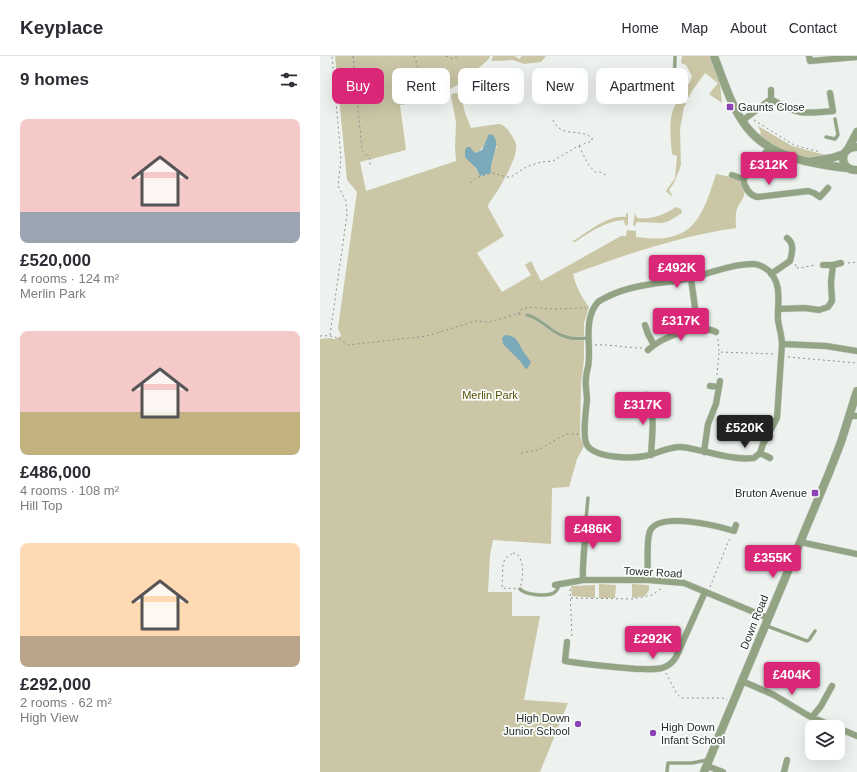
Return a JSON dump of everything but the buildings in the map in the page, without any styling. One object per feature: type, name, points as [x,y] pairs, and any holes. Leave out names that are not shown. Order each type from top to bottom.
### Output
[{"type":"street","points":[[714,56],[724,85],[738,115],[754,136],[769,148],[786,156],[824,166],[854,170]]},
{"type":"street","points":[[809,56],[810,61],[857,57]]},
{"type":"street","points":[[771,90],[771,99]]},
{"type":"street","points":[[830,93],[835,119]]},
{"type":"street","points":[[742,121],[771,99]]},
{"type":"street","points":[[771,99],[789,109],[798,112],[833,112]]},
{"type":"street","points":[[854,170],[843,162],[850,150],[857,132]]},
{"type":"street","points":[[743,180],[769,148]]},
{"type":"street","points":[[806,161],[830,158],[850,150]]},
{"type":"street","points":[[732,175],[743,180],[747,190],[756,197],[808,191],[820,197],[828,188]]},
{"type":"street","points":[[771,274],[793,263],[792,246],[790,240],[787,238]]},
{"type":"street","points":[[823,265],[841,263]]},
{"type":"street","points":[[741,265],[758,265],[766,269],[771,274],[779,290],[778,322],[782,344],[777,418],[763,444],[760,453],[754,458],[742,458],[678,447],[667,449],[651,455],[635,457],[600,453],[587,445],[585,434],[587,400],[586,384],[589,364],[588,338],[589,326],[594,310],[602,299],[621,291],[641,285],[691,278],[741,265]]},
{"type":"street","points":[[778,309],[805,308],[819,310],[828,307],[832,301],[831,282],[833,265]]},
{"type":"street","points":[[691,278],[698,330]]},
{"type":"street","points":[[645,325],[651,347],[669,336],[709,329],[716,332]]},
{"type":"street","points":[[782,344],[826,346],[857,350]]},
{"type":"street","points":[[704,452],[708,424],[716,404],[720,380]]},
{"type":"street","points":[[710,386],[719,387]]},
{"type":"street","name":"Down Road","points":[[707,766],[853,416],[857,390]]},
{"type":"street","points":[[646,395],[651,404],[652,412],[651,455]]},
{"type":"street","points":[[651,404],[657,399]]},
{"type":"street","points":[[760,453],[770,458]]},
{"type":"street","points":[[583,580],[582,563],[586,519]]},
{"type":"street","points":[[648,580],[649,535],[652,527],[657,523],[697,523],[735,528],[732,539]]},
{"type":"street","points":[[577,527],[586,527]]},
{"type":"street","points":[[800,542],[857,554]]},
{"type":"street","name":"Tower Road","points":[[557,585],[583,580],[648,580],[687,584],[766,622]]},
{"type":"street","points":[[565,661],[591,666],[654,669],[664,668],[672,663],[676,657],[706,592]]},
{"type":"street","points":[[564,669],[567,642]]},
{"type":"street","points":[[742,681],[771,693],[819,720]]},
{"type":"street","points":[[812,717],[832,686]]},
{"type":"street","points":[[820,691],[827,695]]},
{"type":"street","points":[[845,731],[857,736]]},
{"type":"street","points":[[784,772],[787,760]]},
{"type":"street","points":[[707,766],[723,772]]},
{"type":"lane","points":[[675,56],[675,68]]},
{"type":"lane","points":[[826,137],[835,138],[838,135],[835,119]]},
{"type":"lane","points":[[526,315],[534,317],[561,336],[570,338],[588,338]]},
{"type":"lane","points":[[586,519],[588,498]]},
{"type":"lane","points":[[520,589],[526,593],[549,594],[555,592],[557,585]]},
{"type":"lane","points":[[766,622],[807,641],[815,631]]},
{"type":"lane","points":[[667,772],[668,763],[692,763],[707,766]]},
{"type":"path","points":[[330,335],[347,215],[346,201],[338,186],[341,159],[332,56]]},
{"type":"path","points":[[353,56],[362,150],[370,160],[370,166]]},
{"type":"path","points":[[414,56],[418,68]]},
{"type":"path","points":[[446,56],[453,59],[459,56]]},
{"type":"path","points":[[749,116],[794,145],[822,152]]},
{"type":"path","points":[[470,183],[476,178],[492,173],[510,177],[528,166],[541,162],[553,161],[579,146],[592,141],[592,138],[588,135],[572,133],[560,129],[552,118]]},
{"type":"path","points":[[579,146],[588,164],[595,172],[600,172],[608,176]]},
{"type":"path","points":[[841,263],[857,262]]},
{"type":"path","points":[[793,263],[795,267],[799,268],[810,265],[823,265]]},
{"type":"path","points":[[320,336],[330,335],[338,337],[348,345],[427,336],[475,321],[489,322],[517,314],[520,310],[528,307],[552,309],[585,308],[594,310]]},
{"type":"path","points":[[716,332],[719,352],[716,379],[720,380]]},
{"type":"path","points":[[589,346],[620,346],[625,348],[651,347]]},
{"type":"path","points":[[719,352],[857,363]]},
{"type":"path","points":[[521,453],[538,450],[566,434],[585,434]]},
{"type":"path","points":[[706,592],[729,540],[732,539]]},
{"type":"path","points":[[513,553],[520,557],[522,577],[520,589],[502,588],[503,563],[508,556],[513,553]]},
{"type":"path","points":[[567,642],[572,640],[569,582]]},
{"type":"path","points":[[571,598],[621,599],[644,597],[654,594],[669,582]]},
{"type":"path","points":[[664,668],[677,694],[682,698],[723,698],[733,702]]},
{"type":"green space","name":"Merlin Park","points":[[335,56],[490,56],[489,59],[478,68],[458,68],[458,85],[450,89],[450,68],[392,68],[392,104],[406,104],[400,105],[406,150],[360,162],[366,191],[456,161],[456,122],[451,96],[452,94],[456,93],[458,94],[458,104],[463,104],[471,128],[498,124],[506,128],[515,141],[516,150],[507,175],[488,207],[504,236],[477,253],[502,292],[531,275],[525,265],[531,261],[541,281],[621,236],[626,236],[627,230],[636,231],[636,237],[657,239],[680,234],[696,221],[701,213],[710,193],[716,174],[736,179],[743,185],[745,190],[736,211],[736,228],[715,231],[654,246],[573,274],[579,291],[589,307],[584,323],[584,360],[581,384],[580,436],[584,446],[577,459],[569,487],[552,488],[551,544],[493,540],[490,555],[488,592],[512,592],[512,616],[540,616],[524,700],[568,703],[540,772],[320,772],[320,339],[335,339],[341,336],[338,328],[357,192],[347,180],[340,104],[384,104],[384,68],[336,68]],"holes":[[[487,140],[497,146],[491,163],[491,173],[482,176],[475,168],[465,150],[469,147],[475,153],[482,148]]]},
{"type":"green space","points":[[493,56],[515,56],[519,59],[522,56],[546,56],[541,62],[524,64],[513,60],[491,61]]},
{"type":"green space","points":[[682,56],[710,56],[720,84],[722,103],[709,94],[718,83],[705,73],[688,97],[688,85],[692,76],[686,65],[681,63]]},
{"type":"green space","points":[[676,104],[686,104],[684,107],[680,129],[681,165],[674,183],[669,190],[672,195],[671,196],[666,191],[675,178],[677,156],[672,154],[671,133],[674,109]]},
{"type":"green space","points":[[758,126],[792,146],[829,156],[823,158],[810,158],[790,154],[777,149],[759,135],[761,133]]},
{"type":"green space","points":[[676,207],[681,209],[682,213],[669,221],[662,223],[637,222],[635,226],[633,225],[635,213],[637,218],[652,218],[662,215]]},
{"type":"green space","points":[[628,212],[627,226],[625,225],[624,220],[611,222],[573,242],[605,221],[612,218],[626,217]]},
{"type":"green space","points":[[599,584],[616,585],[615,598],[599,598]]},
{"type":"green space","points":[[632,584],[649,585],[649,590],[645,596],[632,598]]},
{"type":"green space","points":[[595,585],[595,598],[572,596],[571,586]]},
{"type":"water","points":[[489,134],[493,135],[496,144],[491,173],[480,176],[476,168],[465,157],[465,150],[467,147],[470,147],[475,153],[482,150]]},
{"type":"water","points":[[505,335],[516,339],[531,362],[527,369],[503,344],[502,338]]},
{"type":"place","name":"Gaunts Close","points":[[730,107]]},
{"type":"place","name":"Bruton Avenue","points":[[815,493]]},
{"type":"place","name":"High Down Junior School","points":[[578,724]]},
{"type":"place","name":"High Down Infant School","points":[[653,733]]}]
